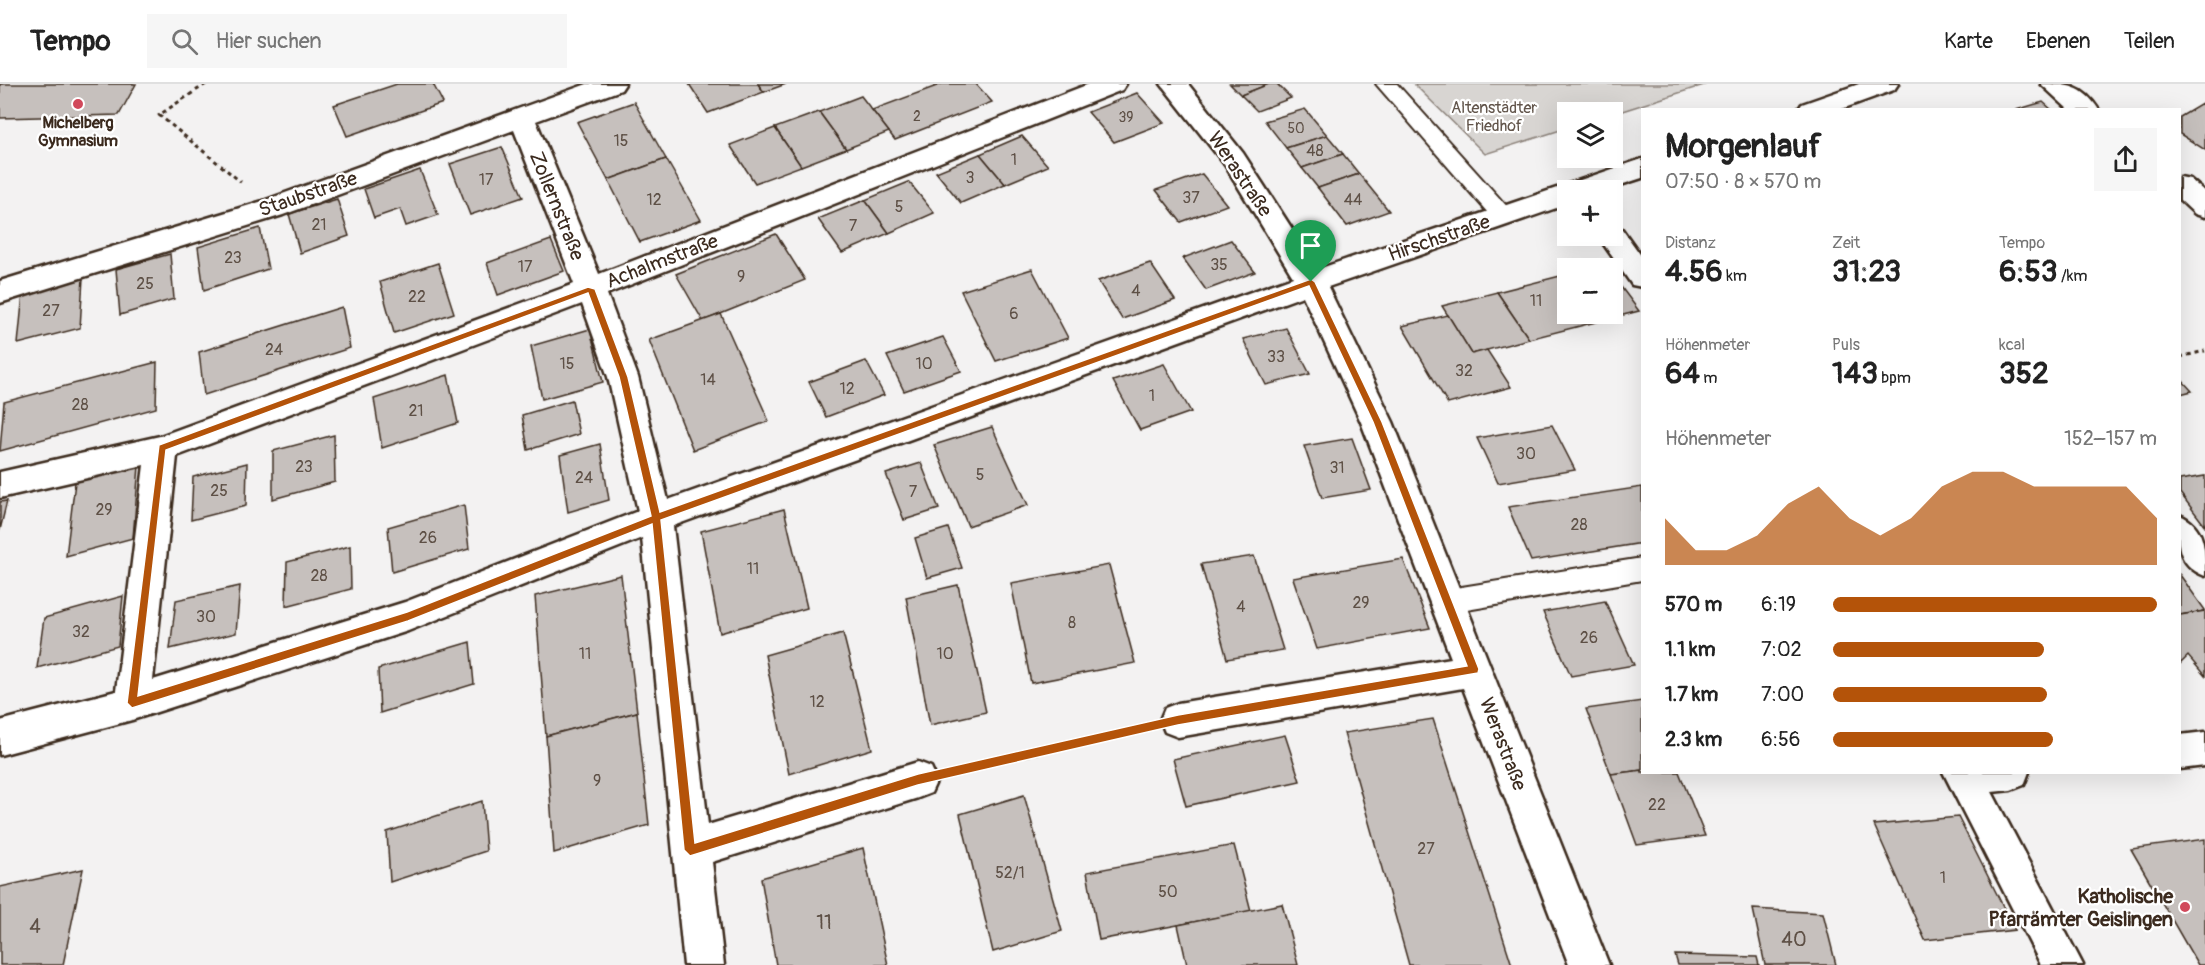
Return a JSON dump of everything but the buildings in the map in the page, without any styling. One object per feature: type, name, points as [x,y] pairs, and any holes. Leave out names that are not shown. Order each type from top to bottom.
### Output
[{"type":"street","name":"Staubstraße","points":[[0,292],[273,208],[612,84]]},
{"type":"street","name":"Achalmstraße","points":[[0,485],[162,448],[591,289],[1113,84]]},
{"type":"street","name":"Werastraße","points":[[1174,84],[1234,159],[1311,282],[1377,422],[1449,601],[1589,965]]},
{"type":"street","points":[[1816,108],[1885,84]]},
{"type":"street","points":[[2054,84],[2084,108]]},
{"type":"street","name":"Zollernstraße","points":[[522,118],[591,289],[623,377],[656,518],[704,965]]},
{"type":"street","points":[[1607,180],[1641,168]]},
{"type":"street","points":[[2181,187],[2205,207]]},
{"type":"street","name":"Hirschstraße","points":[[0,738],[132,703],[408,616],[656,518],[1311,282],[1557,198]]},
{"type":"street","points":[[1619,246],[1641,276]]},
{"type":"street","points":[[132,703],[162,448]]},
{"type":"street","points":[[2181,530],[2205,561]]},
{"type":"street","points":[[1178,720],[1474,669]]},
{"type":"street","points":[[2181,752],[2205,749]]},
{"type":"street","points":[[1978,774],[1962,775],[2062,965]]},
{"type":"street","points":[[690,850],[918,780]]},
{"type":"lane","points":[[1386,84],[1503,216]]},
{"type":"lane","points":[[1449,601],[1641,570]]},
{"type":"path","points":[[206,84],[159,115],[273,208]]},
{"type":"path","points":[[2181,357],[2205,351]]},
{"type":"path","points":[[918,780],[1178,720]]},
{"type":"green space","name":"Altenstädter Friedhof","points":[[1414,84],[1707,84],[1623,111],[1623,102],[1557,102],[1557,131],[1485,154]]},
{"type":"place","name":"Michelberg Gymnasium","points":[[78,104]]},
{"type":"place","name":"Katholische Pfarrämter Geislingen","points":[[2185,907]]},
{"type":"route","points":[[1311,282],[656,518],[408,616],[132,703],[162,448],[591,289],[623,377],[656,518],[690,850],[918,780],[1178,720],[1474,669],[1377,422],[1311,282]]}]
